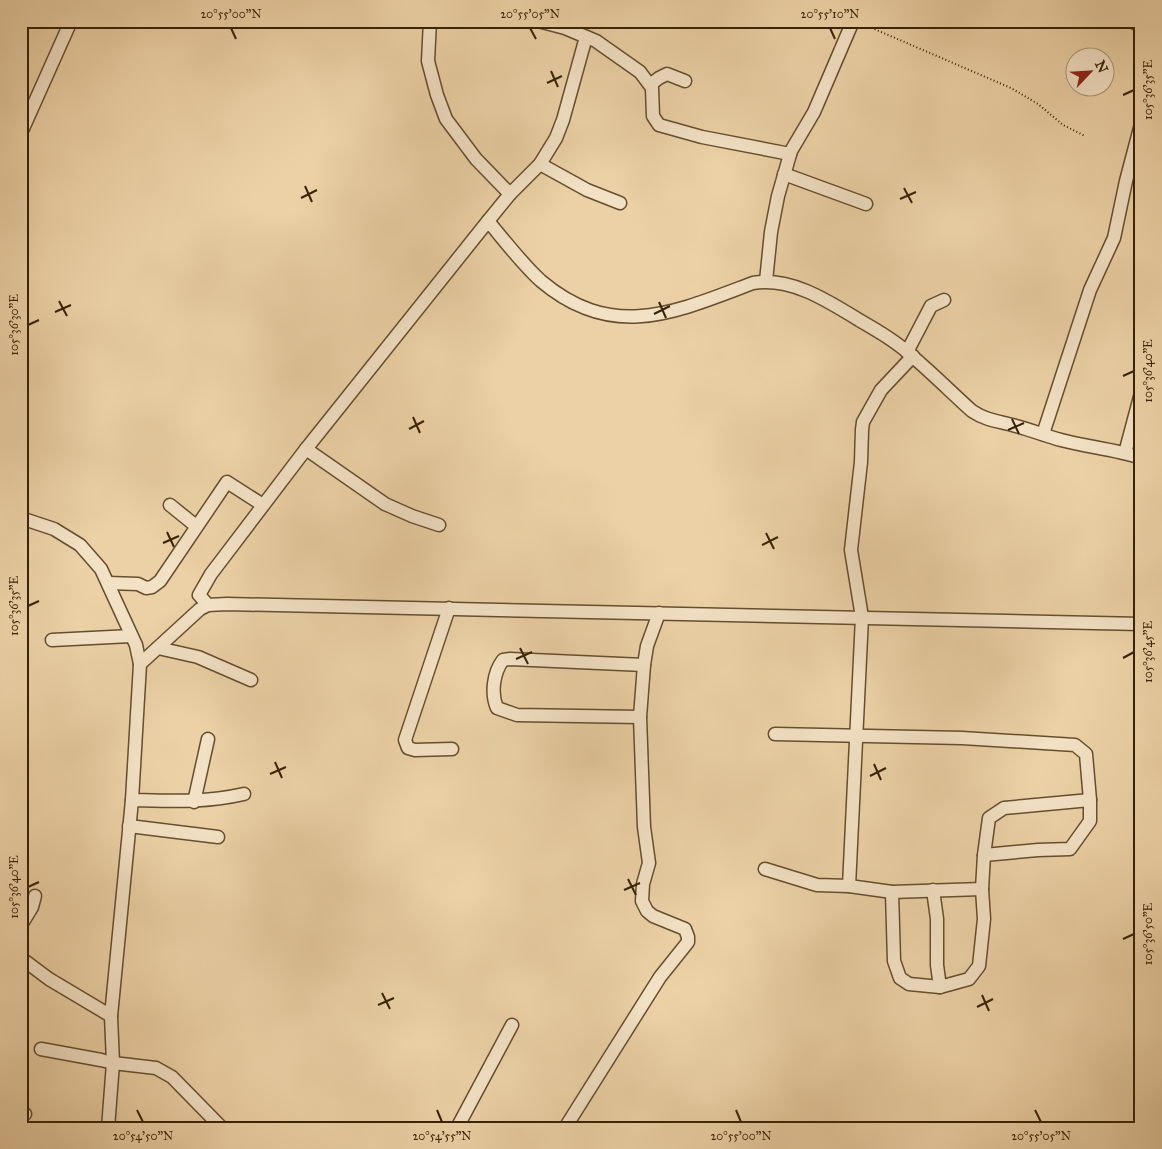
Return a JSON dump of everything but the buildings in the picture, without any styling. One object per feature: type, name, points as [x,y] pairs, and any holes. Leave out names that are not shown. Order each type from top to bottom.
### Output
[{"type":"street","points":[[21,133],[71,21]]},
{"type":"street","points":[[430,21],[428,61],[446,119],[476,159],[510,194]]},
{"type":"street","points":[[538,21],[565,28],[596,41],[640,72],[651,84],[654,93],[653,116],[660,125],[702,137],[790,154]]},
{"type":"street","points":[[1131,21],[1141,26]]},
{"type":"street","points":[[766,281],[771,232],[778,196],[790,154],[814,112],[859,23]]},
{"type":"street","points":[[208,605],[200,595],[203,586],[263,505],[488,221],[510,194],[540,164],[556,138],[563,120],[586,37]]},
{"type":"street","points":[[651,84],[668,74],[685,81]]},
{"type":"street","points":[[1043,434],[1090,290],[1114,238],[1141,124]]},
{"type":"street","points":[[540,164],[587,190],[620,203]]},
{"type":"street","points":[[784,174],[866,204]]},
{"type":"street","points":[[488,221],[540,279],[574,304],[616,316],[637,317],[676,311],[753,283],[766,281],[800,289],[829,301],[882,334],[910,354],[972,411],[983,418],[1061,440],[1141,458]]},
{"type":"street","points":[[849,886],[862,617],[851,550],[861,462],[863,422],[881,390],[910,354],[931,306],[944,300]]},
{"type":"street","points":[[1125,453],[1141,393]]},
{"type":"street","points":[[306,449],[385,504],[412,516],[440,525]]},
{"type":"street","points":[[108,583],[138,584],[146,588],[152,587],[160,581],[227,482],[263,505]]},
{"type":"street","points":[[170,505],[196,526]]},
{"type":"street","points":[[21,518],[54,529],[80,545],[102,569],[136,645],[140,664],[132,800],[111,1016],[113,1063],[108,1128]]},
{"type":"street","points":[[140,664],[200,609],[208,605],[227,604],[1141,624]]},
{"type":"street","points":[[449,608],[405,740],[408,748],[415,750],[452,749]]},
{"type":"street","points":[[565,1128],[660,977],[688,942],[685,929],[653,916],[642,901],[643,884],[649,863],[644,827],[640,717],[647,646],[659,613]]},
{"type":"street","points":[[52,640],[131,636]]},
{"type":"street","points":[[158,648],[198,657],[252,680]]},
{"type":"street","points":[[640,717],[516,715],[497,708],[494,703],[494,694],[496,673],[503,660],[644,664]]},
{"type":"street","points":[[775,734],[962,738],[1068,746],[1075,744],[1086,754],[1090,821],[1070,849],[984,855]]},
{"type":"street","points":[[194,802],[200,768],[208,739]]},
{"type":"street","points":[[132,800],[194,802],[223,799],[244,794]]},
{"type":"street","points":[[892,892],[894,961],[900,978],[909,984],[940,987],[969,979],[979,966],[984,919],[982,890],[984,855],[989,818],[1004,808],[1090,800]]},
{"type":"street","points":[[129,826],[218,837]]},
{"type":"street","points":[[764,869],[817,885],[849,886],[892,892],[982,890]]},
{"type":"street","points":[[932,890],[937,919],[937,965],[940,987]]},
{"type":"street","points":[[21,925],[32,907],[35,896]]},
{"type":"street","points":[[21,958],[49,979],[111,1016]]},
{"type":"street","points":[[457,1128],[512,1025]]},
{"type":"street","points":[[41,1049],[113,1063],[156,1068],[172,1077],[222,1128]]},
{"type":"path","points":[[859,23],[1011,88],[1038,104],[1062,124],[1085,136]]}]
